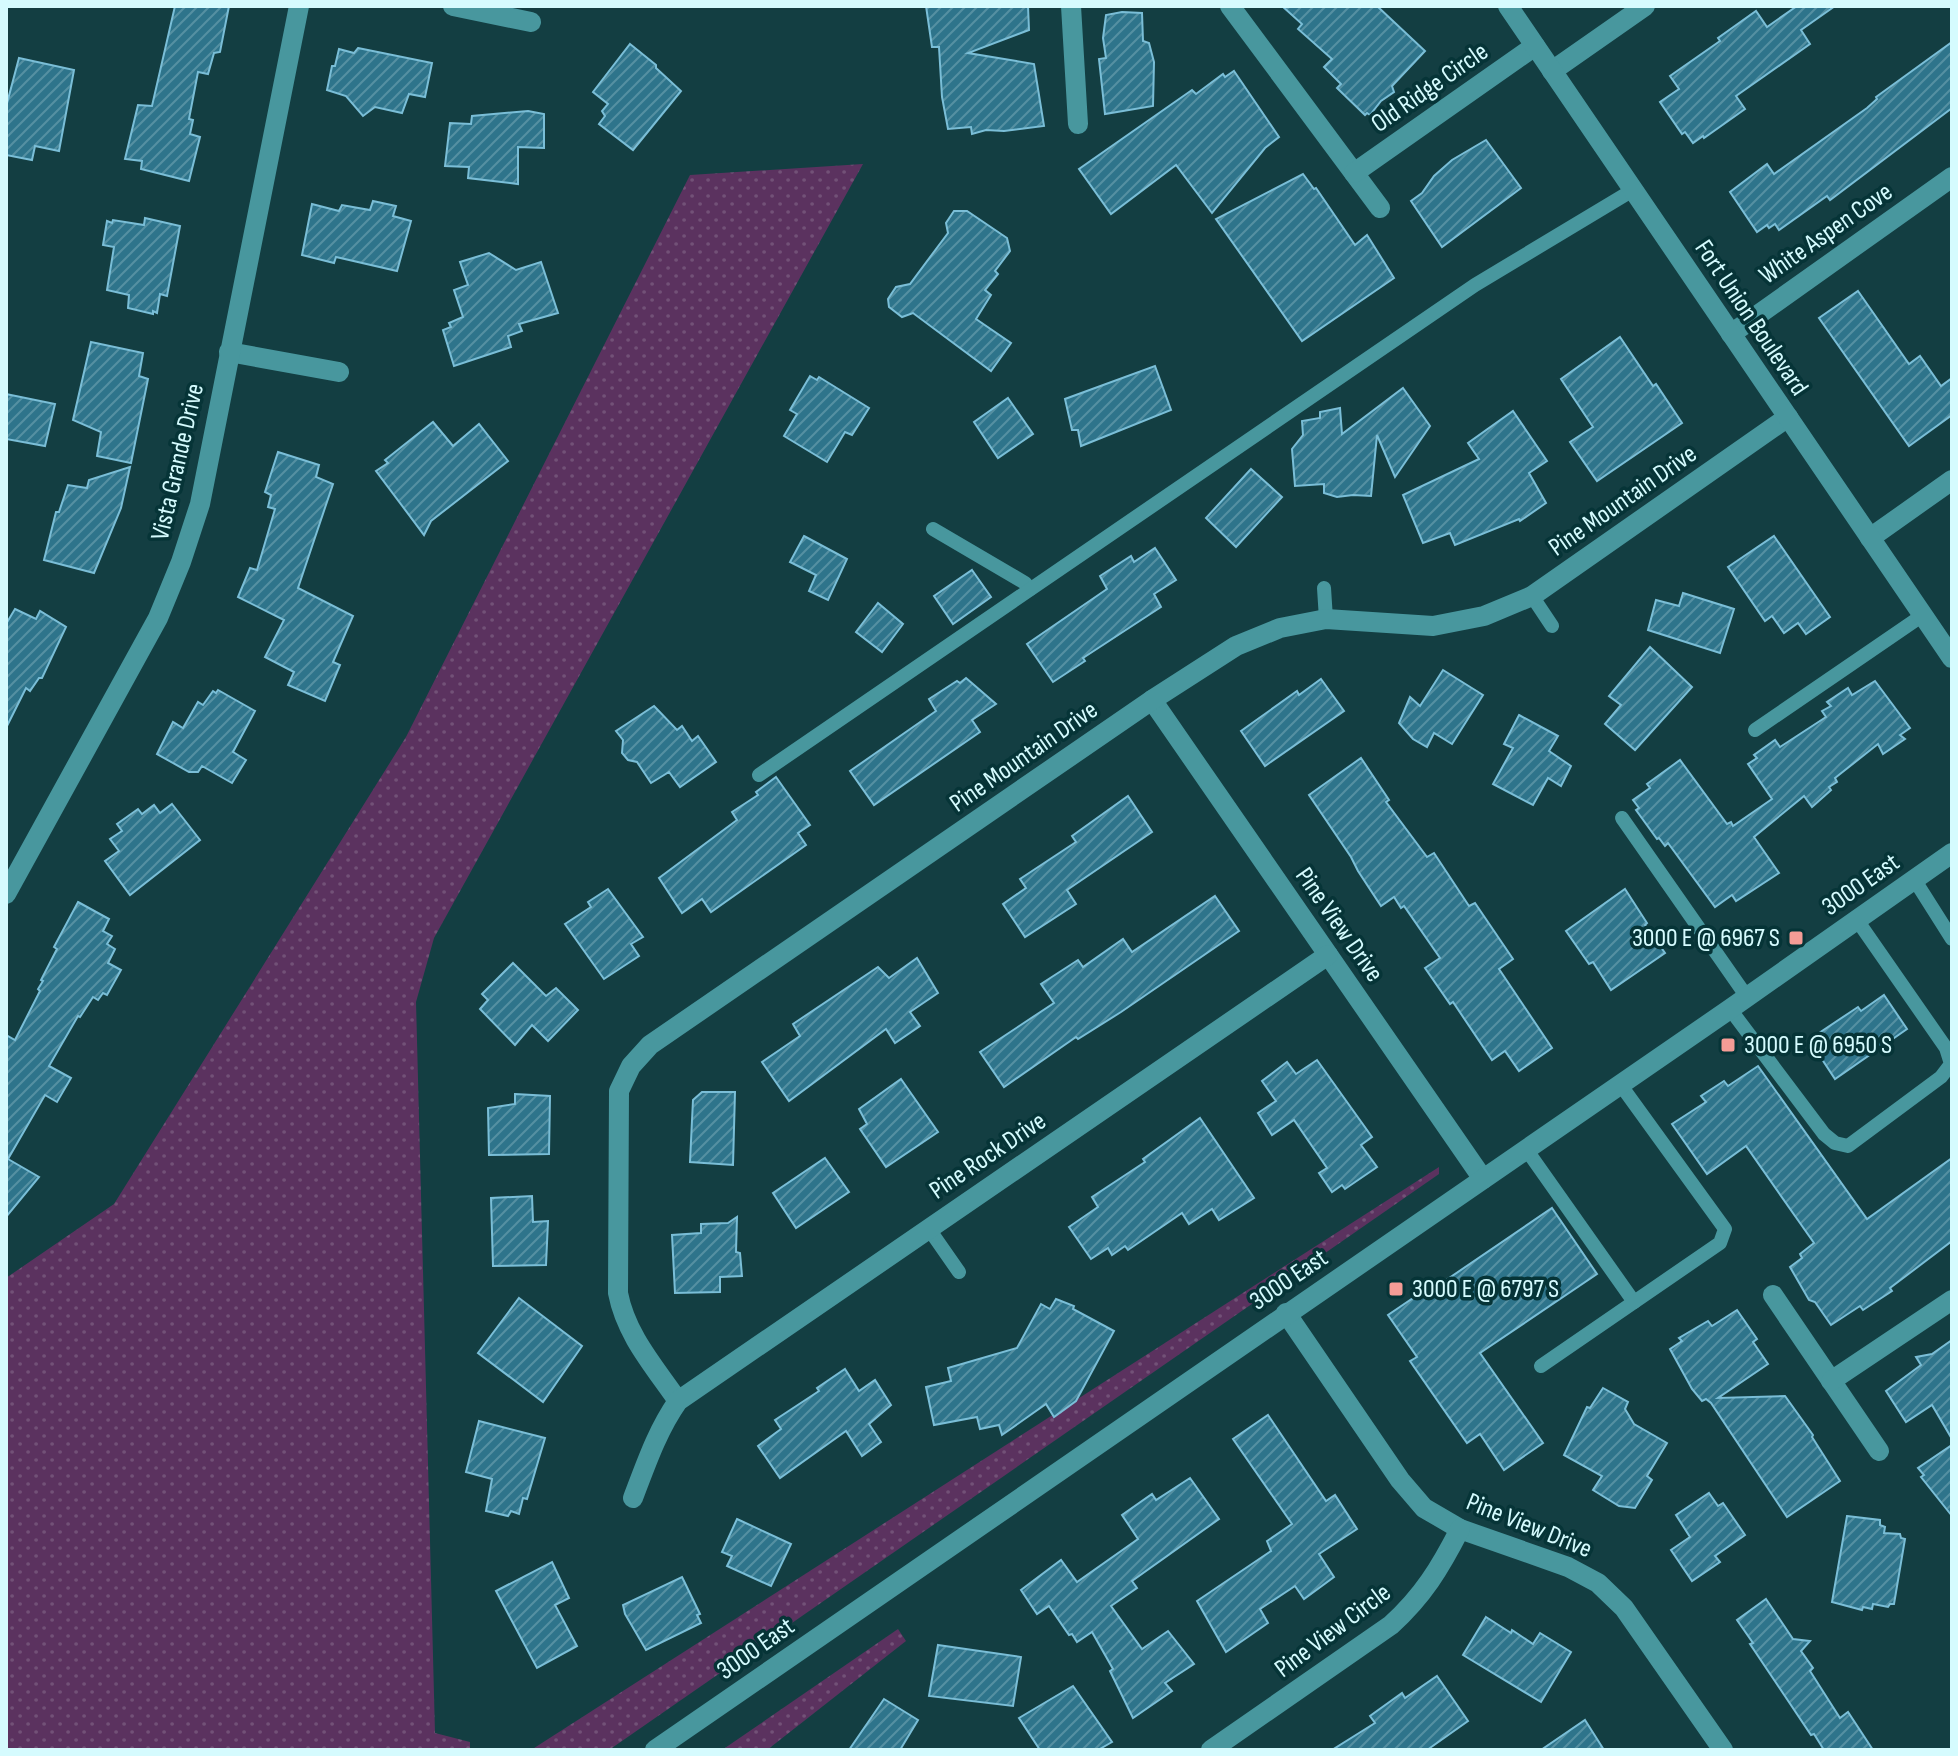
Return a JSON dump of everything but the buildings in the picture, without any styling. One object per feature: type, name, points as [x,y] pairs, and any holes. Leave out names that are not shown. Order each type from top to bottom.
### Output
[{"type":"street","name":"Vista Grande Drive","points":[[6,894],[158,618],[181,562],[200,504],[299,6]]},
{"type":"street","points":[[453,6],[531,22]]},
{"type":"street","points":[[1071,6],[1078,124]]},
{"type":"street","points":[[1230,6],[1380,208]]},
{"type":"street","name":"Fort Union Boulevard","points":[[1508,6],[1952,658]]},
{"type":"street","points":[[1552,71],[1645,6]]},
{"type":"street","name":"Old Ridge Circle","points":[[1354,173],[1535,46]]},
{"type":"street","name":"White Aspen Cove","points":[[1731,334],[1952,177]]},
{"type":"street","points":[[229,352],[339,372]]},
{"type":"street","name":"Pine Mountain Drive","points":[[678,1401],[632,1336],[622,1316],[618,1293],[619,1091],[631,1066],[650,1045],[1152,700],[1236,646],[1280,628],[1326,619],[1433,626],[1484,616],[1532,596],[1788,417]]},
{"type":"street","points":[[1870,538],[1952,480]]},
{"type":"street","name":"Pine View Drive","points":[[1152,700],[1483,1179]]},
{"type":"street","name":"3000 East","points":[[655,1750],[1952,853]]},
{"type":"street","name":"Pine Rock Drive","points":[[678,1401],[1328,955]]},
{"type":"street","points":[[1773,1295],[1879,1451]]},
{"type":"street","points":[[1831,1381],[1952,1300]]},
{"type":"street","name":"Pine View Drive","points":[[1286,1313],[1400,1480],[1424,1508],[1460,1529],[1568,1567],[1598,1583],[1624,1608],[1723,1750]]},
{"type":"street","points":[[633,1498],[653,1444],[678,1401]]},
{"type":"street","name":"Pine View Circle","points":[[1211,1750],[1391,1625],[1410,1608],[1436,1575],[1460,1529]]},
{"type":"lane","points":[[759,775],[1475,285],[1633,190]]},
{"type":"lane","points":[[933,529],[1025,583],[1030,589]]},
{"type":"lane","points":[[1324,588],[1326,619]]},
{"type":"lane","points":[[1532,596],[1552,626]]},
{"type":"lane","points":[[1755,730],[1923,615]]},
{"type":"lane","points":[[1622,818],[1747,997]]},
{"type":"lane","points":[[1914,879],[1952,939]]},
{"type":"lane","points":[[1730,1009],[1824,1134],[1835,1143],[1848,1146],[1941,1077],[1951,1064],[1946,1048],[1857,920]]},
{"type":"lane","points":[[1541,1366],[1720,1243],[1725,1229],[1620,1084]]},
{"type":"lane","points":[[1526,1149],[1634,1302]]},
{"type":"lane","points":[[929,1229],[959,1272]]},
{"type":"shaded area","points":[[863,164],[434,938],[416,1002],[435,1733],[470,1742],[470,1750],[6,1750],[6,1278],[114,1204],[406,737],[690,175]]},
{"type":"shaded area","points":[[1439,1167],[1439,1174],[609,1750],[531,1750]]},
{"type":"shaded area","points":[[898,1629],[906,1641],[767,1750],[722,1750]]},
{"type":"place","name":"3000 E @ 6967 S","points":[[1796,938]]},
{"type":"place","name":"3000 E @ 6950 S","points":[[1728,1045]]},
{"type":"place","name":"3000 E @ 6797 S","points":[[1396,1289]]}]
